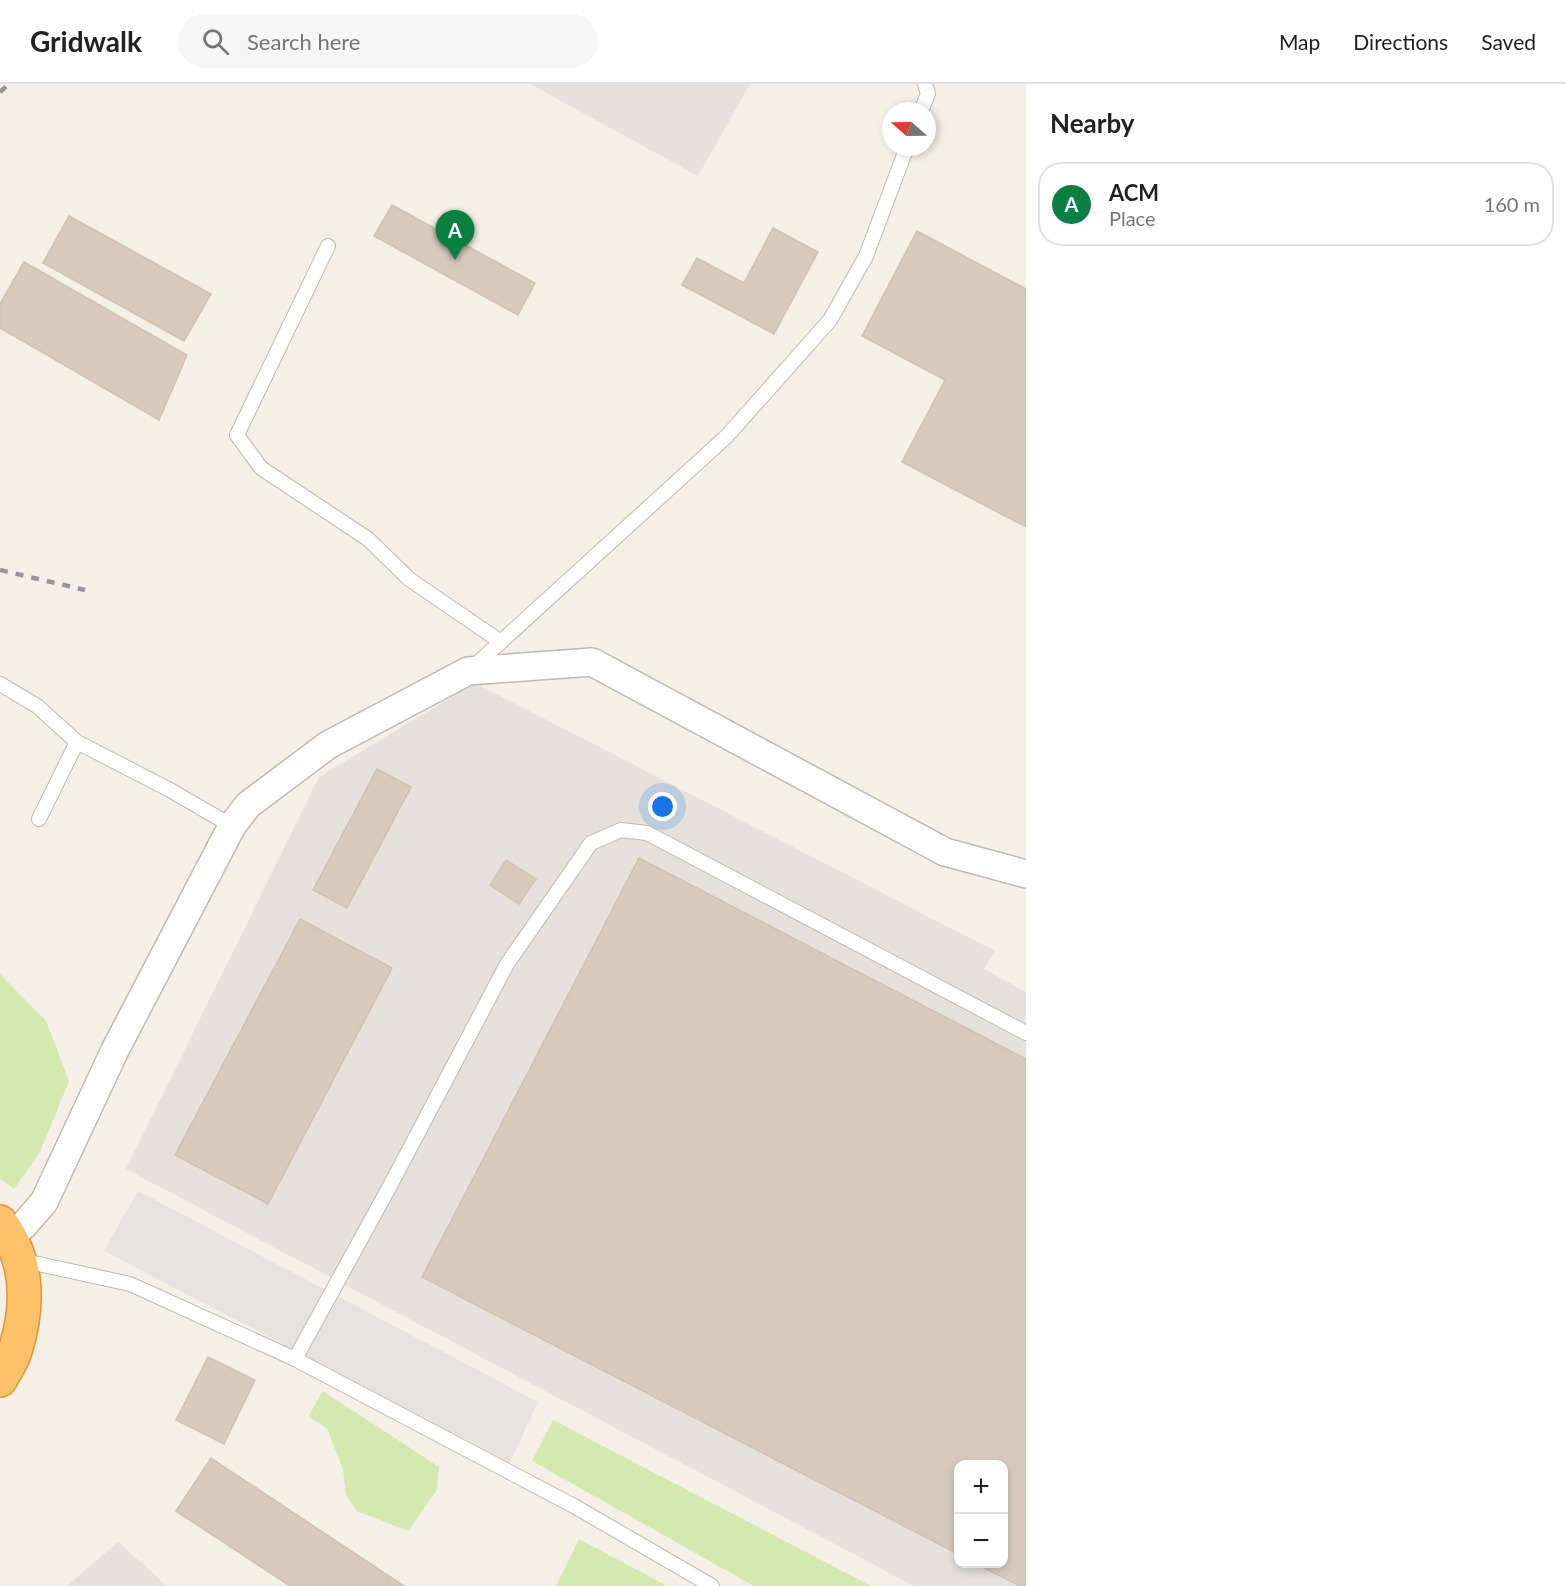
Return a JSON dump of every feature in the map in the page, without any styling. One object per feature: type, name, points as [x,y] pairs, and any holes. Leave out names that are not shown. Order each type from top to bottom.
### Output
[{"type":"highway","points":[[0,1380],[15,1353],[24,1315],[25,1287],[10,1239]]},
{"type":"street","points":[[10,1239],[44,1202],[115,1050],[232,826],[248,805],[328,745],[468,671],[592,662],[945,852],[1026,874]]},
{"type":"lane","points":[[925,84],[928,94],[925,102]]},
{"type":"lane","points":[[468,671],[727,436],[830,320],[866,256],[905,156]]},
{"type":"lane","points":[[328,246],[237,435],[261,468],[368,539],[409,579],[501,642]]},
{"type":"lane","points":[[0,684],[37,706],[77,742],[170,790],[232,826]]},
{"type":"lane","points":[[39,819],[77,742]]},
{"type":"lane","points":[[295,1359],[391,1184],[507,964],[591,843],[621,830],[647,833],[1026,1033]]},
{"type":"lane","points":[[10,1239],[130,1284],[295,1359],[574,1506],[712,1586]]},
{"type":"shaded area","points":[[530,84],[750,84],[698,176]]},
{"type":"shaded area","points":[[475,683],[995,951],[984,969],[1026,992],[1026,1586],[914,1586],[126,1169],[319,777]]},
{"type":"shaded area","points":[[138,1191],[538,1402],[510,1462],[104,1251]]},
{"type":"shaded area","points":[[118,1542],[167,1586],[67,1586]]},
{"type":"green space","points":[[0,974],[46,1021],[69,1081],[40,1152],[14,1189],[0,1179]]},
{"type":"green space","points":[[323,1391],[439,1467],[437,1490],[408,1531],[357,1511],[346,1495],[343,1469],[327,1428],[308,1417]]},
{"type":"green space","points":[[553,1420],[871,1586],[754,1586],[532,1461]]},
{"type":"green space","points":[[579,1539],[667,1586],[556,1586]]},
{"type":"building","points":[[392,205],[535,283],[518,315],[374,236]]},
{"type":"building","points":[[69,216],[211,294],[184,341],[43,263]]},
{"type":"building","points":[[773,228],[818,252],[774,334],[682,285],[697,258],[744,283]]},
{"type":"building","points":[[917,231],[1026,289],[1026,527],[902,462],[945,380],[862,336]]},
{"type":"building","points":[[24,262],[187,355],[159,420],[0,328],[0,304]]},
{"type":"building","points":[[377,769],[411,787],[347,908],[313,890]]},
{"type":"building","points":[[639,858],[1026,1059],[1026,1586],[1020,1586],[984,1568],[1008,1568],[1008,1460],[954,1460],[954,1552],[422,1277]]},
{"type":"building","points":[[506,860],[536,879],[519,904],[490,885]]},
{"type":"building","points":[[300,919],[392,968],[268,1204],[175,1155]]},
{"type":"building","points":[[208,1357],[255,1380],[224,1444],[176,1420]]},
{"type":"building","points":[[211,1458],[404,1586],[290,1586],[176,1511]]},
{"type":"railway","points":[[0,92],[9,84]]},
{"type":"railway","points":[[0,570],[85,590]]},
{"type":"place","name":"АСМ","points":[[455,260]]}]
